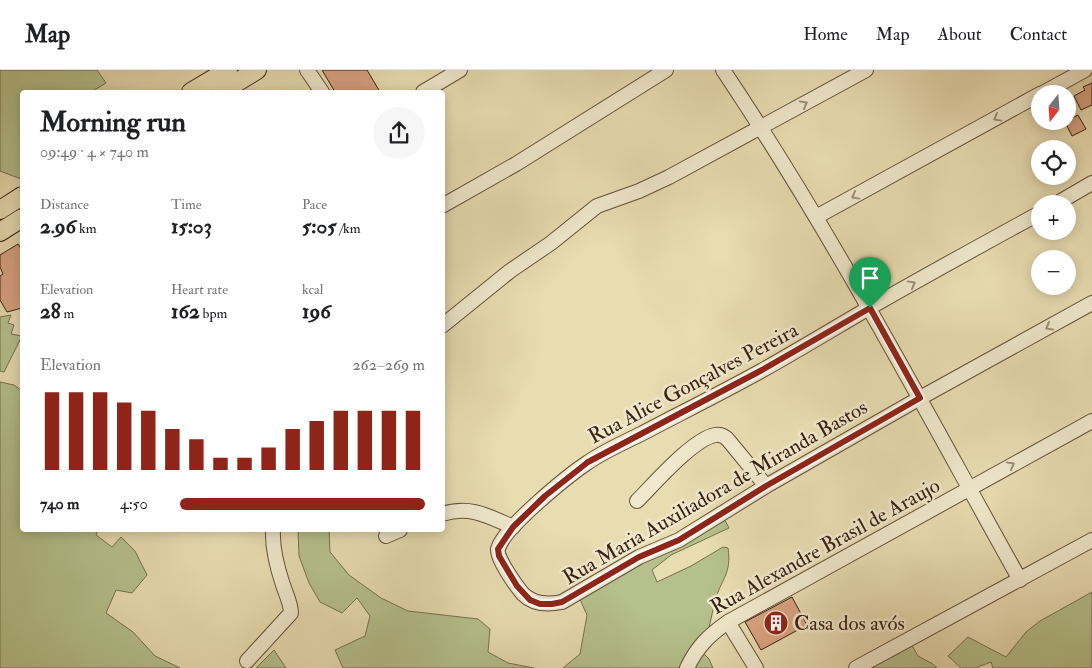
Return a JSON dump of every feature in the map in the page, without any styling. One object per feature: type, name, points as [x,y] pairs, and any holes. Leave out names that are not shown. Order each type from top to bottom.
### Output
[{"type":"main road","points":[[194,90],[228,70]]},
{"type":"main road","points":[[224,90],[256,70]]},
{"type":"main road","points":[[0,210],[20,197]]},
{"type":"main road","points":[[0,232],[20,219]]},
{"type":"street","points":[[307,70],[321,90]]},
{"type":"street","points":[[426,90],[460,70]]},
{"type":"street","points":[[445,204],[516,164],[666,70]]},
{"type":"street","points":[[724,70],[762,127],[870,308],[1020,580]]},
{"type":"street","points":[[445,324],[510,271],[551,243],[597,206],[653,185],[866,70]]},
{"type":"street","points":[[1056,85],[1084,70]]},
{"type":"street","points":[[816,217],[1031,99]]},
{"type":"street","points":[[1072,195],[1092,184]]},
{"type":"street","name":"Rua Alice Gonçalves Pereira","points":[[508,572],[499,556],[498,549],[513,527],[545,496],[588,462],[762,370],[1031,217]]},
{"type":"street","name":"Rua Maria Auxiliadora de Miranda Bastos","points":[[508,572],[524,595],[530,600],[540,604],[562,602],[639,557],[679,540],[766,486],[1092,303]]},
{"type":"street","name":"Rua Alexandre Brasil de Araujo","points":[[687,668],[695,652],[714,632],[728,622],[1092,421]]},
{"type":"street","points":[[637,501],[700,442],[716,435],[722,435],[729,441],[766,486]]},
{"type":"street","points":[[445,513],[466,510],[483,514],[513,527]]},
{"type":"street","points":[[247,661],[291,612],[272,544],[273,532]]},
{"type":"street","points":[[386,536],[395,532]]},
{"type":"street","points":[[856,668],[1092,540]]},
{"type":"street","points":[[728,622],[756,668]]},
{"type":"green space","points":[[0,70],[97,70],[106,83],[94,90],[20,90],[20,179],[0,171]]},
{"type":"green space","points":[[11,315],[8,323],[14,325],[11,334],[20,336],[20,340],[4,372],[0,371],[0,317]]},
{"type":"green space","points":[[0,382],[14,385],[20,390],[20,532],[97,532],[96,535],[112,547],[121,537],[135,551],[147,575],[132,593],[116,590],[106,613],[133,632],[155,656],[180,668],[0,668]]},
{"type":"green space","points":[[718,507],[729,528],[671,555],[652,570],[657,582],[691,566],[723,547],[728,548],[727,570],[717,593],[702,652],[709,659],[713,668],[563,668],[580,654],[587,615],[575,588],[613,566],[629,554],[659,545]]},
{"type":"green space","points":[[298,532],[329,532],[330,552],[349,575],[381,598],[408,611],[478,619],[490,629],[488,652],[508,663],[534,668],[343,668],[335,650],[365,636],[370,616],[357,598],[342,613],[320,602],[309,583],[299,556]]},
{"type":"green space","points":[[1092,592],[1092,668],[993,668],[991,662],[975,668],[961,668],[948,656],[968,637],[1006,657],[1026,632],[1040,621]]},
{"type":"green space","points":[[909,640],[918,656],[937,668],[873,668],[880,658]]},
{"type":"green space","points":[[274,650],[286,668],[256,668]]},
{"type":"building","points":[[322,70],[367,70],[379,90],[334,90]]},
{"type":"building","points":[[1092,83],[1092,105],[1081,110],[1076,100],[1076,95],[1085,90],[1083,87]]},
{"type":"building","points":[[1078,115],[1086,129],[1072,136],[1069,130],[1076,130],[1076,116]]},
{"type":"building","points":[[18,244],[20,247],[20,309],[7,312],[0,300],[0,276],[3,274],[0,267],[0,255]]},
{"type":"building","name":"Casa dos avós","points":[[792,597],[807,625],[761,650],[745,622]]},
{"type":"place","name":"Casa dos avós","points":[[776,623]]},
{"type":"route","points":[[870,308],[920,398],[766,486],[679,540],[639,557],[562,602],[540,604],[524,595],[508,572],[499,556],[498,549],[513,527],[545,496],[588,462],[762,370],[870,308]]}]
